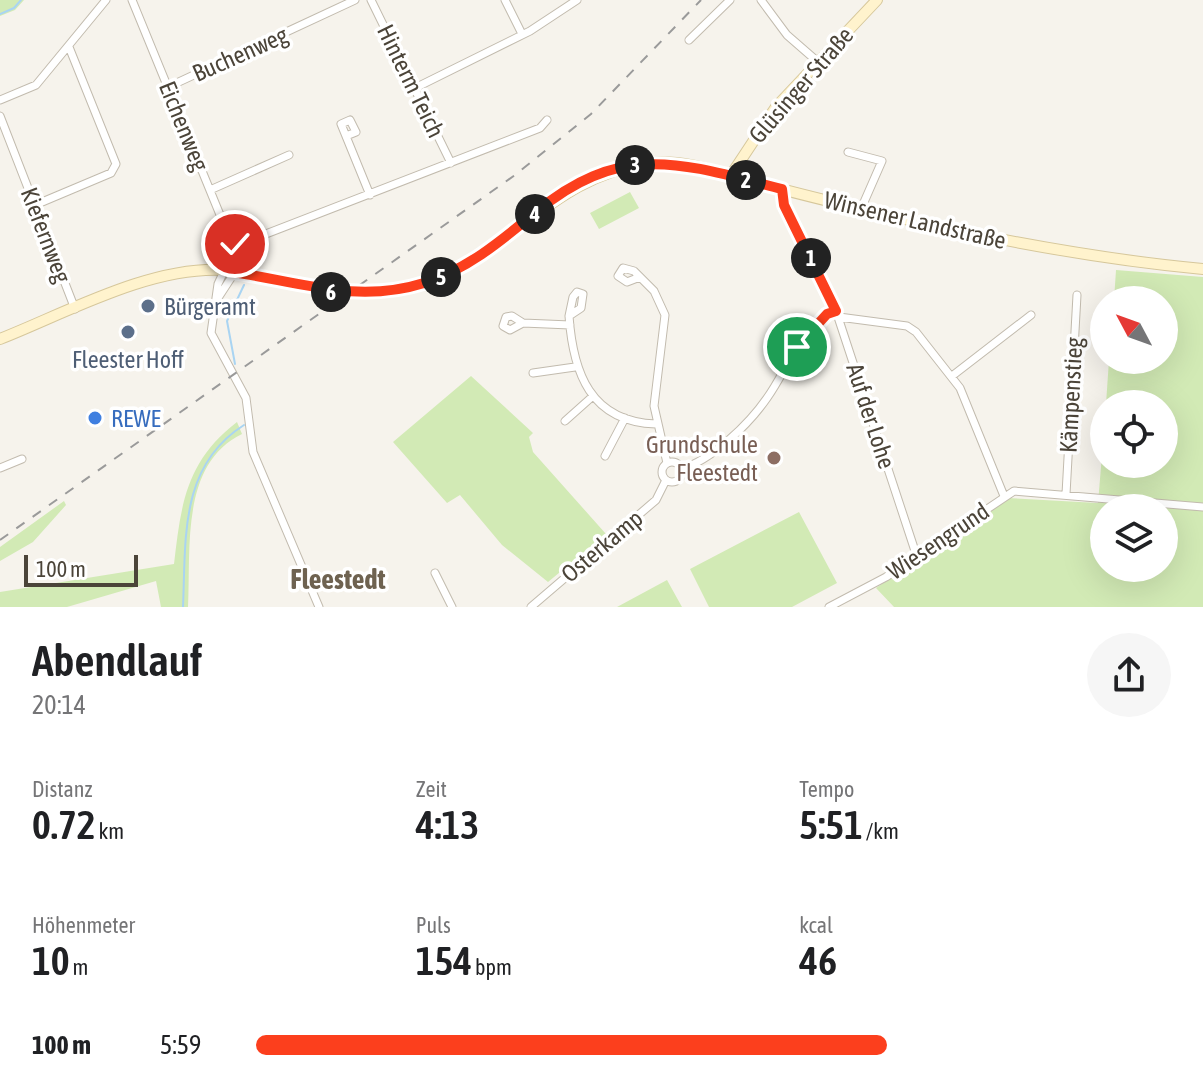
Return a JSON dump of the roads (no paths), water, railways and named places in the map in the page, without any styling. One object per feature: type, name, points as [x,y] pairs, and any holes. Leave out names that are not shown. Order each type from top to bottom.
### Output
[{"type":"street","points":[[0,100],[36,85],[106,0]]},
{"type":"street","name":"Eichenweg","points":[[132,0],[229,235],[240,249]]},
{"type":"street","name":"Buchenweg","points":[[168,87],[355,0]]},
{"type":"street","name":"Hinterm Teich","points":[[371,0],[451,163]]},
{"type":"street","points":[[505,0],[522,34]]},
{"type":"street","points":[[415,88],[522,34],[577,0]]},
{"type":"street","points":[[689,40],[730,0]]},
{"type":"street","points":[[761,0],[787,35],[818,62]]},
{"type":"street","name":"Glüsinger Straße","points":[[731,175],[767,118],[877,0]]},
{"type":"street","points":[[35,205],[111,173],[116,164],[69,47]]},
{"type":"street","name":"Kiefernweg","points":[[0,116],[75,309]]},
{"type":"street","points":[[319,607],[253,452],[246,398],[213,339],[210,327],[214,304],[228,271],[240,249],[253,239],[540,128],[547,120]]},
{"type":"street","points":[[346,136],[370,195]]},
{"type":"street","points":[[848,152],[882,161],[861,209]]},
{"type":"street","points":[[210,190],[289,155]]},
{"type":"street","name":"Winsener Landstraße","points":[[0,339],[168,275],[228,271],[339,293],[392,291],[423,284],[472,261],[568,189],[615,169],[669,162],[861,209],[1090,258],[1203,269]]},
{"type":"street","name":"Auf der Lohe","points":[[782,189],[784,205],[838,314],[917,557]]},
{"type":"street","points":[[640,277],[654,291],[665,315],[654,406],[667,463],[661,473],[666,480]]},
{"type":"street","name":"Kämpenstieg","points":[[1066,494],[1077,295]]},
{"type":"street","name":"Osterkamp","points":[[531,607],[656,500],[666,480],[678,480],[681,469],[702,461],[755,413],[797,347],[827,314],[838,314]]},
{"type":"street","points":[[838,314],[907,326],[916,332],[952,376],[1004,496],[1014,491],[1203,507]]},
{"type":"street","points":[[952,376],[1031,315]]},
{"type":"street","points":[[569,316],[575,367],[593,396],[625,418],[656,424]]},
{"type":"street","points":[[523,323],[570,325]]},
{"type":"street","points":[[533,373],[575,367]]},
{"type":"street","points":[[565,421],[593,396]]},
{"type":"street","points":[[605,456],[625,418]]},
{"type":"street","points":[[0,468],[22,459]]},
{"type":"street","points":[[667,463],[676,462],[681,469]]},
{"type":"street","name":"Wiesengrund","points":[[829,607],[917,557],[1004,496]]},
{"type":"street","points":[[435,573],[452,607]]},
{"type":"waterway","points":[[0,14],[14,8],[21,0]]},
{"type":"waterway","points":[[235,364],[227,321],[244,285]]},
{"type":"waterway","points":[[183,607],[186,530],[197,483],[207,461],[223,442],[244,425]]},
{"type":"railway","points":[[0,540],[515,175],[591,114],[701,0]]},
{"type":"place","name":"Bürgeramt","points":[[148,306]]},
{"type":"place","name":"Fleester Hoff","points":[[128,332]]},
{"type":"place","name":"REWE","points":[[95,418]]},
{"type":"place","name":"Grundschule Fleestedt","points":[[774,458]]},
{"type":"district","name":"Fleestedt","points":[[338,579]]}]
